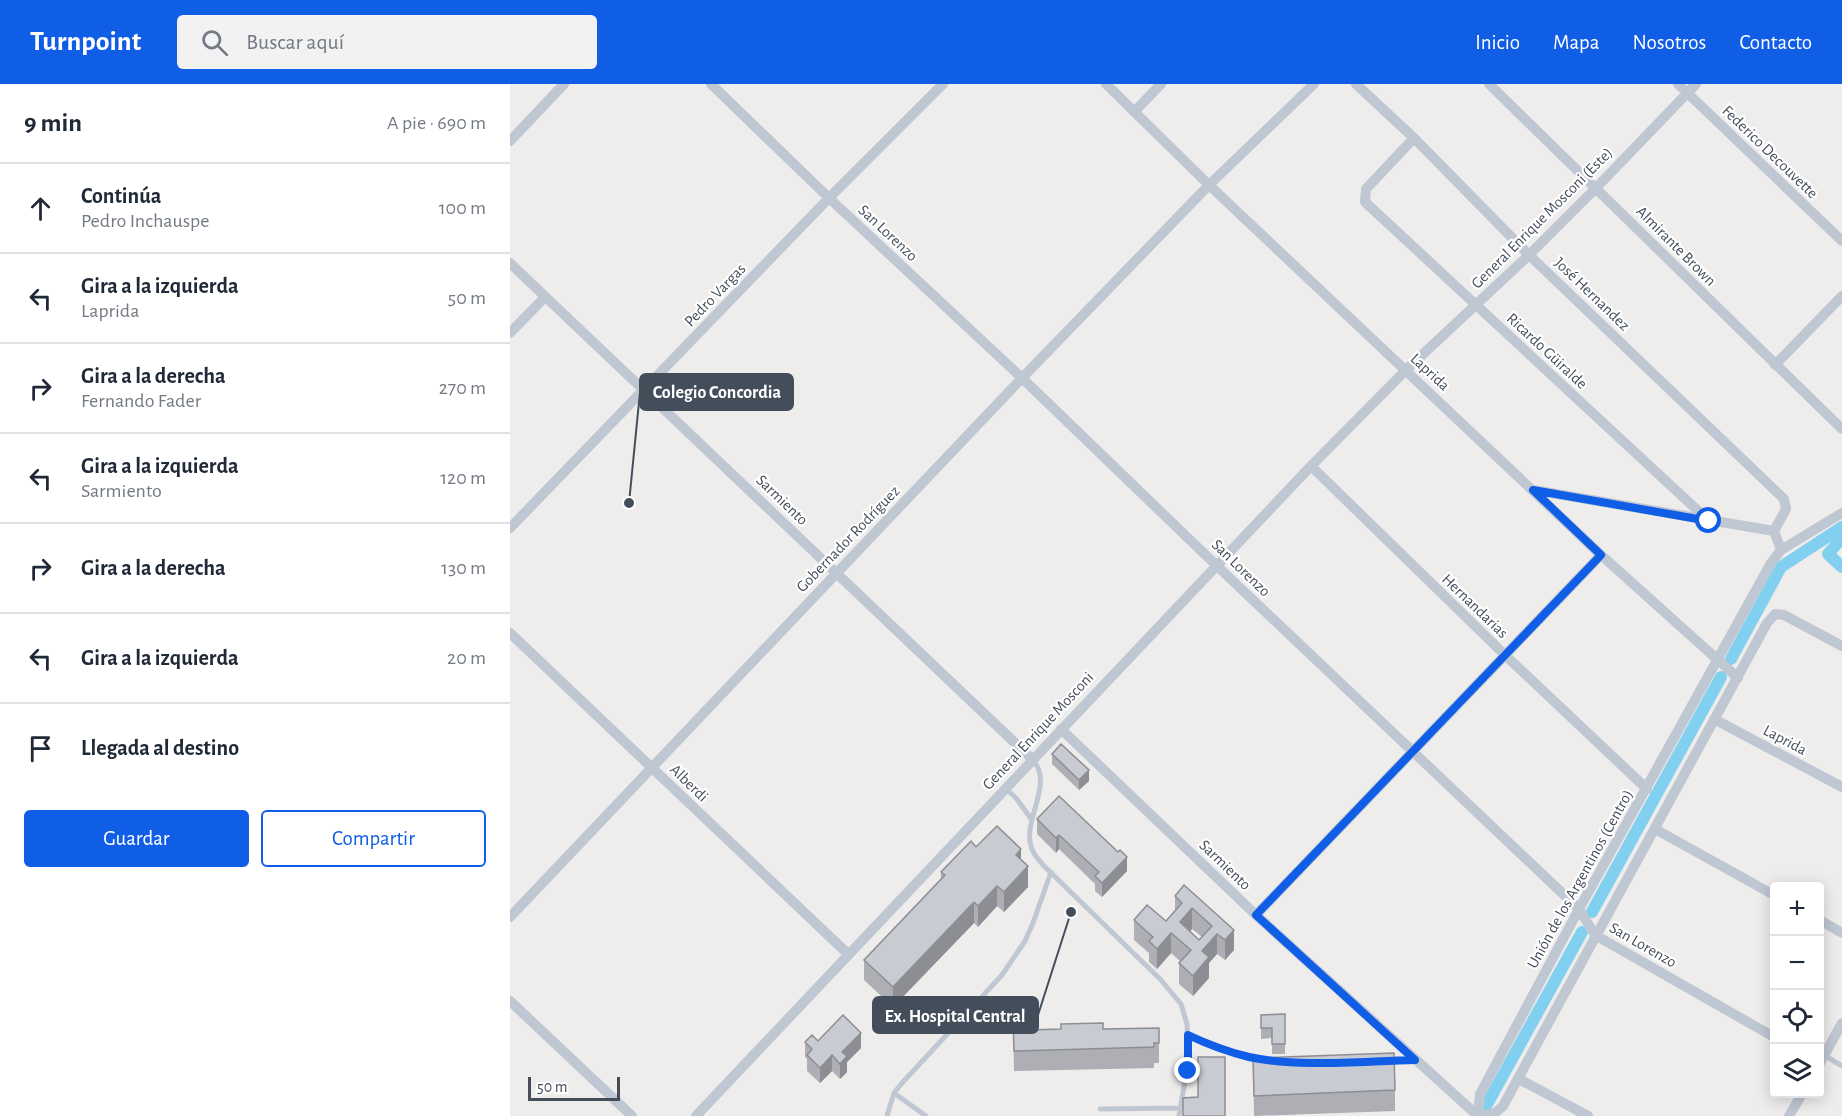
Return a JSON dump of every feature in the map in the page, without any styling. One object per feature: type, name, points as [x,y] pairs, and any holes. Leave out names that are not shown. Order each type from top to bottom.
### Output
[{"type":"street","points":[[510,141],[564,84]]},
{"type":"street","name":"San Lorenzo","points":[[711,84],[1579,909],[1595,935],[1770,1035]]},
{"type":"street","name":"Pedro Vargas","points":[[510,528],[829,198],[943,84]]},
{"type":"street","name":"Laprida","points":[[1106,84],[1209,185],[1601,555],[1738,678]]},
{"type":"street","points":[[1134,112],[1161,84]]},
{"type":"street","name":"Gobernador Rodríguez","points":[[510,917],[1022,378],[1209,185],[1314,84]]},
{"type":"street","name":"José Hernandez","points":[[1356,84],[1414,138],[1529,255],[1784,499],[1786,509],[1774,531]]},
{"type":"street","name":"Almirante Brown","points":[[1489,84],[1842,429]]},
{"type":"street","name":"Federico Decouvette","points":[[1678,84],[1842,241]]},
{"type":"street","name":"General Enrique Mosconi (Este)","points":[[1406,370],[1529,255],[1696,84]]},
{"type":"street","name":"Ricardo Güiralde","points":[[1414,138],[1366,189],[1365,202],[1709,521]]},
{"type":"street","name":"Sarmiento","points":[[510,263],[1033,760]]},
{"type":"street","points":[[1775,365],[1842,296]]},
{"type":"street","points":[[510,333],[545,297]]},
{"type":"street","name":"General Enrique Mosconi","points":[[696,1116],[1216,565],[1406,370]]},
{"type":"street","name":"Hernandarias","points":[[1311,466],[1506,656],[1647,789]]},
{"type":"street","points":[[1533,490],[1774,531],[1781,550],[1842,513]]},
{"type":"street","name":"Unión de los Argentinos (Centro)","points":[[1479,1116],[1480,1094],[1717,659],[1771,563],[1781,550]]},
{"type":"street","points":[[1256,915],[1601,555]]},
{"type":"street","points":[[1479,1116],[1495,1113],[1503,1106],[1519,1079],[1595,935],[1767,623],[1775,614],[1784,615],[1842,646]]},
{"type":"street","name":"Alberdi","points":[[510,633],[848,954]]},
{"type":"street","name":"Laprida","points":[[1714,719],[1842,787]]},
{"type":"street","name":"Sarmiento","points":[[1061,729],[1256,915],[1479,1116]]},
{"type":"street","points":[[1655,829],[1770,893]]},
{"type":"street","points":[[1824,922],[1842,933]]},
{"type":"street","points":[[510,1000],[632,1116]]},
{"type":"street","points":[[1824,1055],[1842,1023]]},
{"type":"street","points":[[1519,1079],[1588,1116]]},
{"type":"street","points":[[1789,1116],[1800,1098]]},
{"type":"lane","points":[[1033,760],[1040,773],[1039,791],[1029,840],[1032,850],[1051,872],[1174,994],[1181,1005],[1188,1035],[1189,1058],[1179,1116]]},
{"type":"lane","points":[[1005,788],[1016,798],[1032,820]]},
{"type":"lane","points":[[887,1116],[894,1093],[1002,975],[1017,953],[1029,932],[1051,872]]},
{"type":"lane","points":[[1188,1035],[1246,1056],[1272,1060]]},
{"type":"lane","points":[[1383,1060],[1415,1060]]},
{"type":"lane","points":[[1824,1060],[1842,1066]]},
{"type":"lane","points":[[894,1093],[926,1116]]},
{"type":"lane","points":[[1100,1109],[1180,1108]]},
{"type":"building","points":[[1061,744],[1089,770],[1079,780],[1052,754]]},
{"type":"building","points":[[1059,796],[1118,852],[1120,850],[1127,857],[1102,883],[1095,876],[1099,872],[1059,835],[1056,838],[1037,819]]},
{"type":"building","points":[[997,826],[1021,849],[1016,855],[1028,866],[1004,892],[997,886],[978,906],[974,902],[893,987],[864,960],[945,875],[941,872],[971,841],[976,847]]},
{"type":"building","points":[[1184,885],[1234,930],[1225,940],[1217,934],[1202,951],[1209,957],[1193,976],[1179,963],[1191,950],[1171,933],[1157,949],[1149,941],[1153,937],[1134,920],[1147,905],[1166,921],[1182,903],[1175,896]],"holes":[[[1192,908],[1212,926],[1199,940],[1180,922]]]},
{"type":"building","points":[[1285,1014],[1285,1044],[1272,1044],[1272,1028],[1261,1028],[1261,1015]]},
{"type":"building","points":[[843,1015],[861,1033],[842,1052],[847,1056],[840,1064],[832,1055],[820,1068],[807,1055],[812,1049],[805,1042],[812,1035],[818,1041]]},
{"type":"building","points":[[1013,1020],[1028,1020],[1028,1030],[1061,1029],[1061,1024],[1103,1023],[1103,1029],[1159,1028],[1159,1043],[1154,1043],[1154,1047],[1014,1051]]},
{"type":"building","points":[[1394,1053],[1395,1090],[1254,1096],[1253,1058]]},
{"type":"building","points":[[1198,1057],[1225,1057],[1225,1116],[1183,1116],[1183,1098],[1198,1097]]},
{"type":"waterway","points":[[1731,659],[1781,567],[1842,527]]},
{"type":"waterway","points":[[1842,538],[1828,554],[1842,567]]},
{"type":"waterway","points":[[1592,912],[1721,677]]},
{"type":"waterway","points":[[1486,1106],[1582,932]]},
{"type":"place","name":"Colegio Concordia","points":[[629,503]]},
{"type":"place","name":"Ex. Hospital Central","points":[[1071,912]]},
{"type":"route","points":[[1188,1071],[1188,1035],[1246,1056],[1279,1061],[1415,1060],[1256,915],[1601,555],[1533,490],[1709,521]]}]
